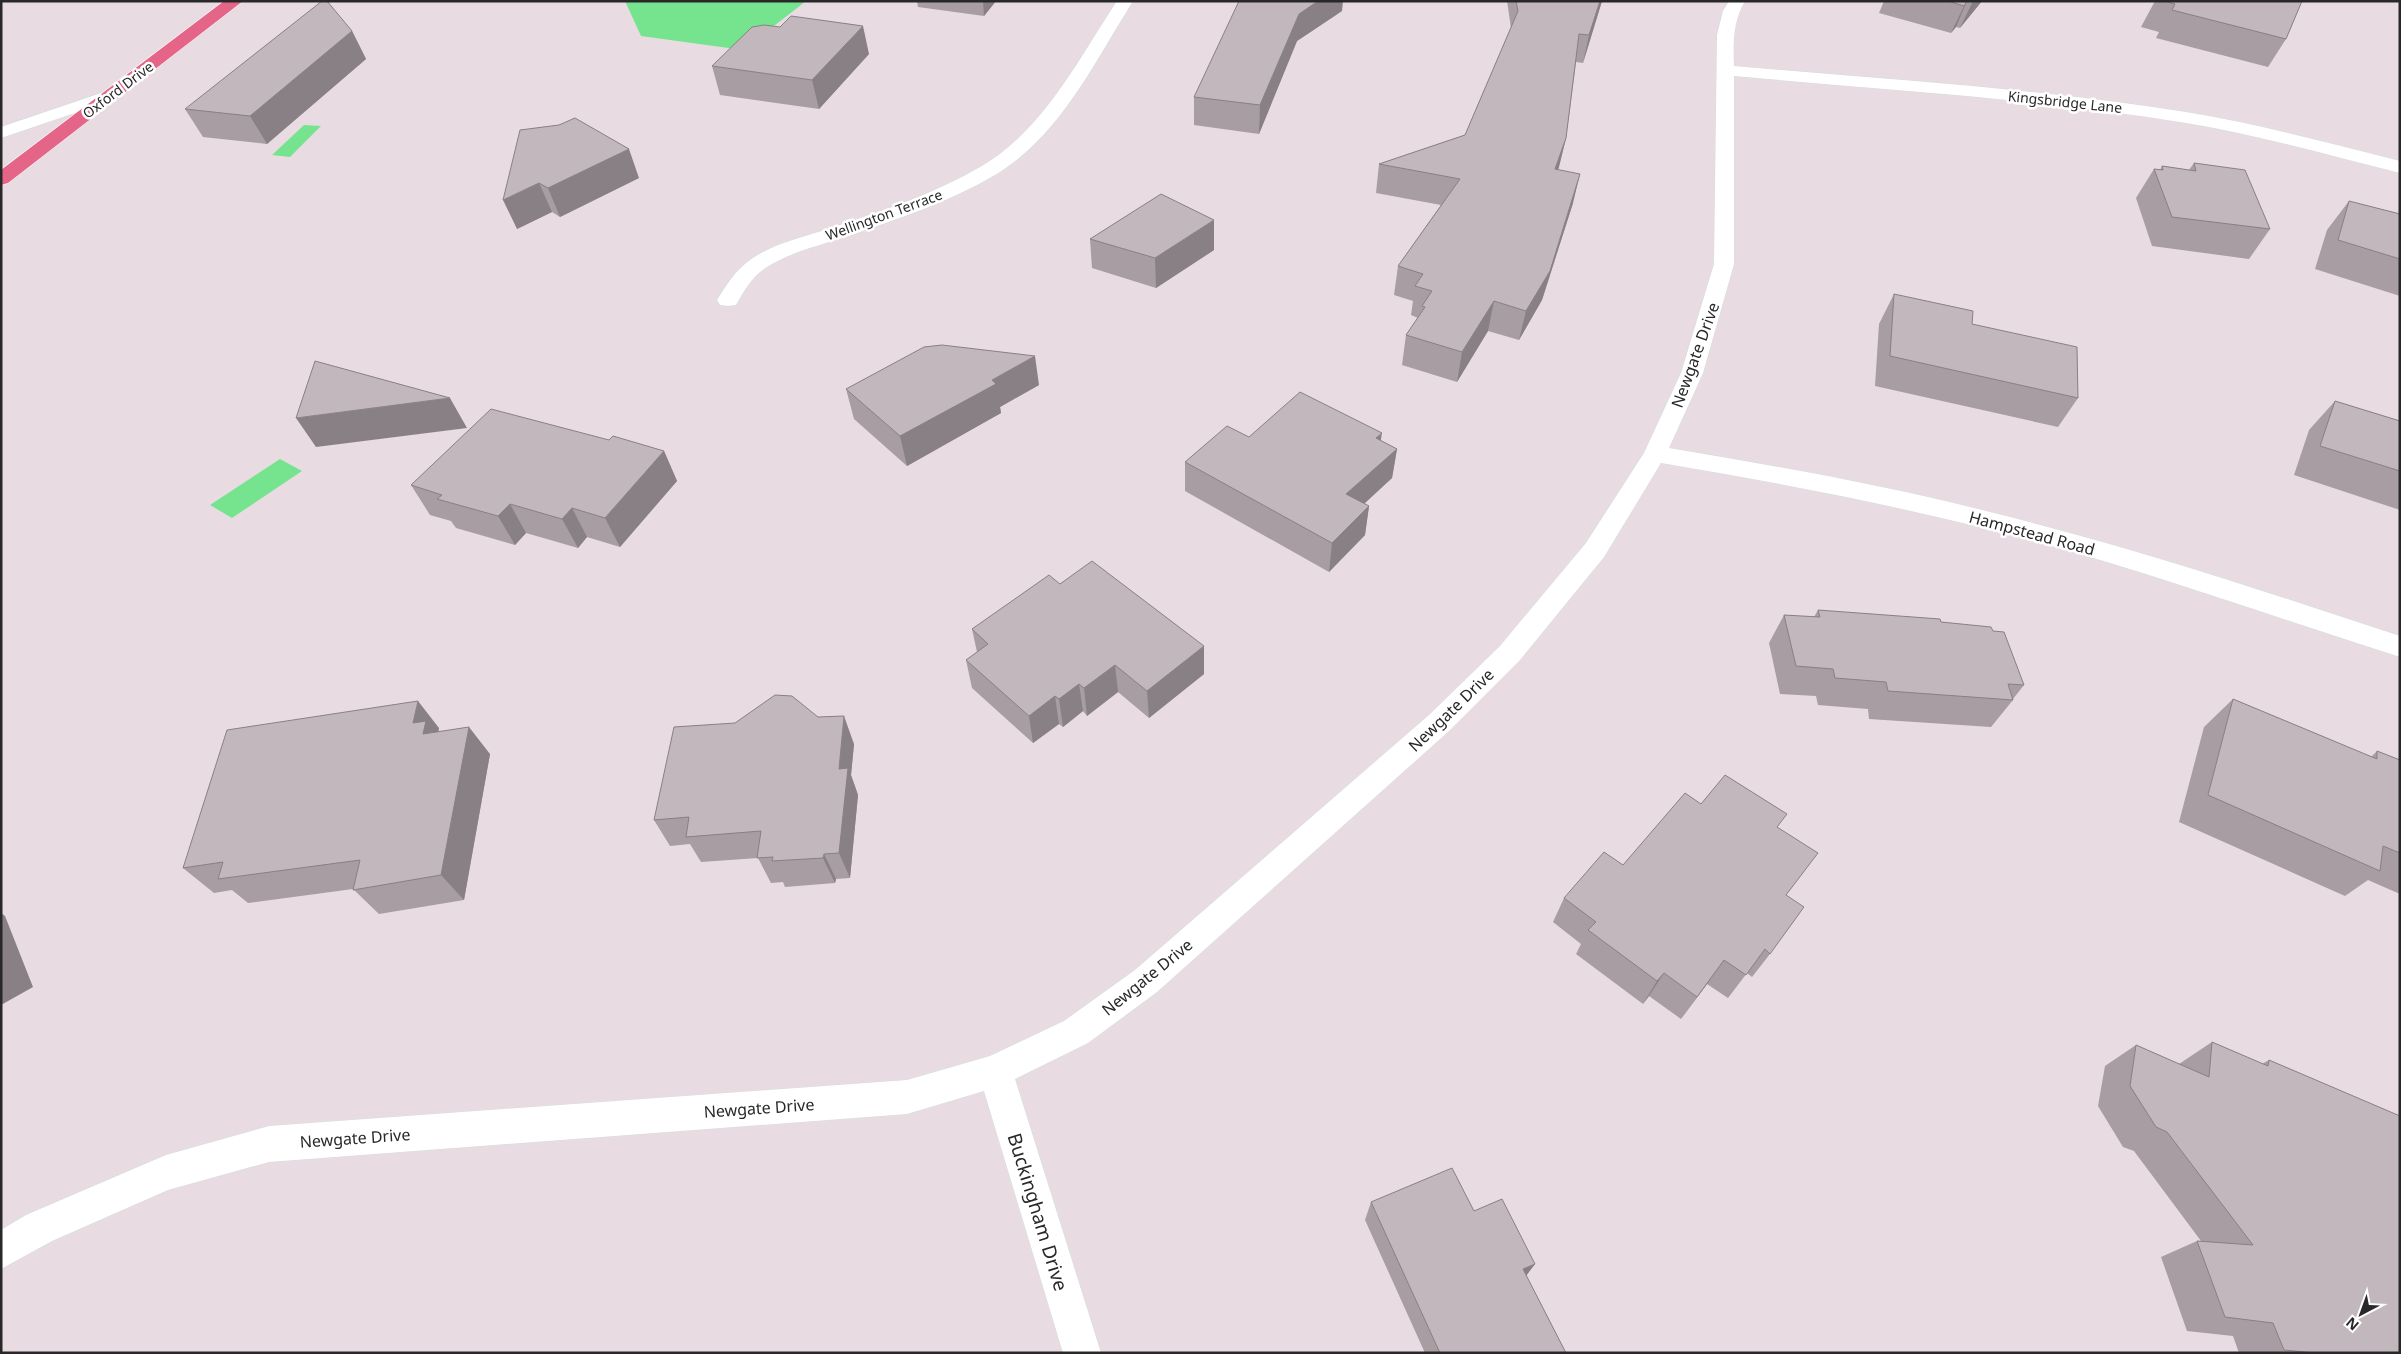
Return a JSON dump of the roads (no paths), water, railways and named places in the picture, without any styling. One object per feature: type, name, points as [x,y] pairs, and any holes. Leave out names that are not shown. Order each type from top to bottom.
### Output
[{"type":"main road","name":"Oxford Drive","points":[[1,180],[235,1]]},
{"type":"street","name":"Wellington Terrace","points":[[728,300],[739,280],[759,263],[786,250],[908,209],[953,190],[989,170],[1019,149],[1047,121],[1125,1]]},
{"type":"street","name":"Newgate Drive","points":[[1,1251],[39,1228],[166,1173],[269,1144],[907,1097],[995,1071],[1076,1032],[1146,981],[1439,723],[1510,653],[1595,550],[1655,454],[1692,373],[1715,299],[1724,264],[1725,35],[1731,11],[1737,1]]},
{"type":"street","name":"Kingsbridge Lane","points":[[1725,70],[2086,103],[2187,118],[2292,139],[2400,167]]},
{"type":"street","points":[[1,133],[113,94]]},
{"type":"street","name":"Hampstead Road","points":[[1655,454],[1790,477],[1920,504],[2075,543],[2228,589],[2400,647]]},
{"type":"street","name":"Buckingham Drive","points":[[995,1071],[1082,1353]]}]
